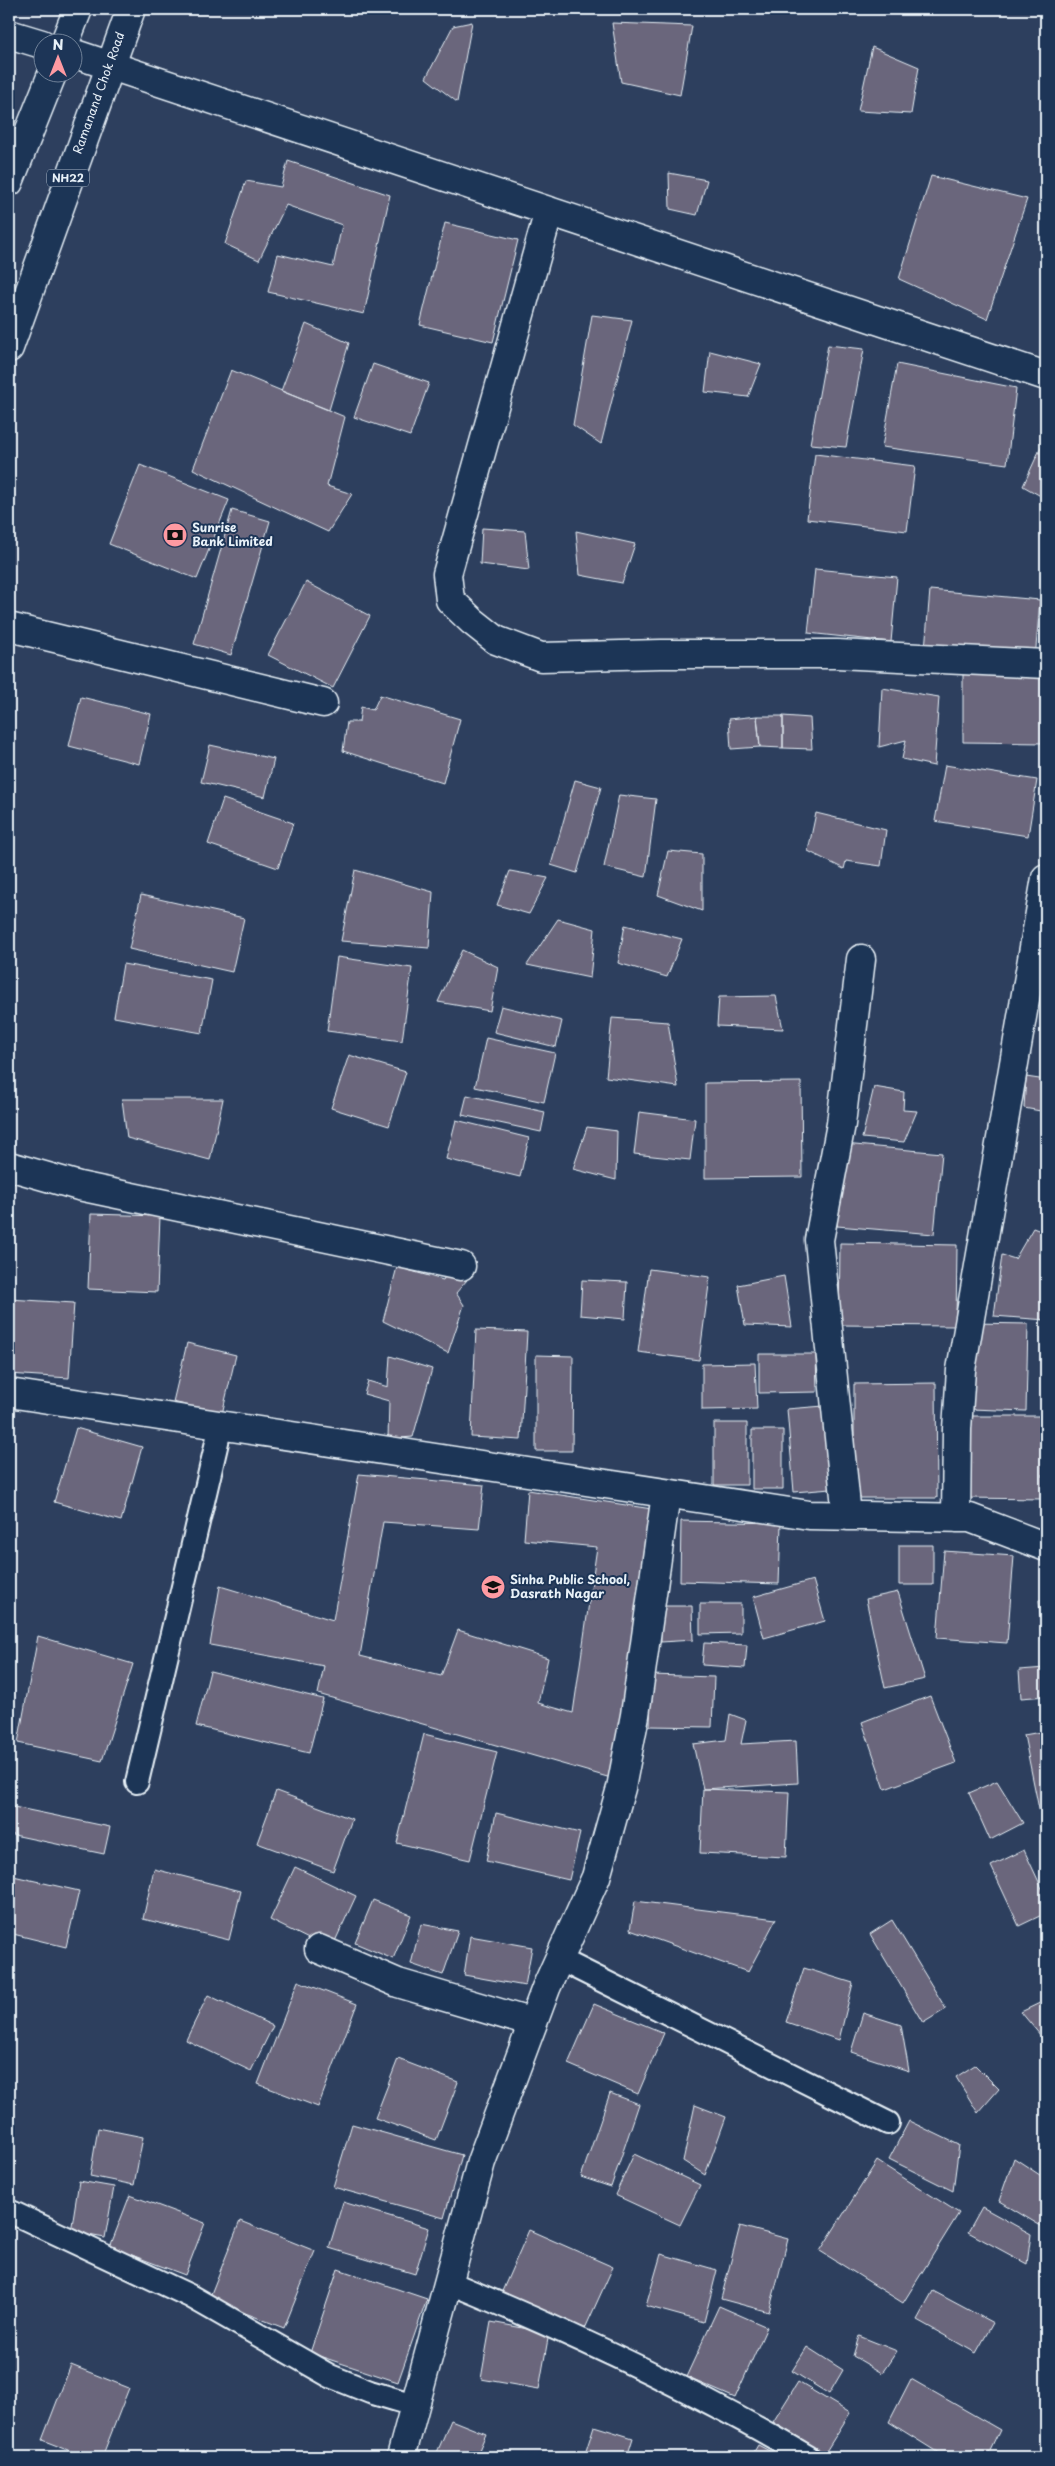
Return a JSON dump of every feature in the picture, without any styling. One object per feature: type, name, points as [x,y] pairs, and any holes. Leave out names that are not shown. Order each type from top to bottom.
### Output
[{"type":"main road","points":[[69,32],[78,9]]},
{"type":"main road","name":"Ramanand Chok Road","points":[[9,348],[109,65],[131,9]]},
{"type":"main road","points":[[9,34],[32,41]]},
{"type":"main road","points":[[82,56],[1046,376]]},
{"type":"main road","points":[[9,182],[49,82]]},
{"type":"main road","points":[[549,211],[447,574],[450,600],[472,622],[496,640],[541,657],[661,654],[838,654],[1046,664]]},
{"type":"main road","points":[[9,627],[323,703]]},
{"type":"main road","points":[[956,1518],[957,1429],[961,1370],[1046,878]]},
{"type":"main road","points":[[847,1516],[818,1240],[841,1124],[862,959]]},
{"type":"main road","points":[[9,1166],[80,1186],[461,1266]]},
{"type":"main road","points":[[9,1393],[221,1425],[248,1431],[809,1515],[970,1518],[1046,1547]]},
{"type":"main road","points":[[402,2457],[414,2406],[481,2162],[533,2023],[596,1877],[621,1788],[635,1715],[666,1494]]},
{"type":"main road","points":[[320,1949],[398,1983],[533,2023]]},
{"type":"lane","points":[[137,1782],[221,1425]]},
{"type":"lane","points":[[559,1960],[888,2123]]},
{"type":"lane","points":[[9,2211],[190,2296],[330,2376],[370,2392],[414,2406]]},
{"type":"lane","points":[[448,2282],[529,2316],[741,2418],[808,2457]]},
{"type":"building","points":[[472,22],[457,102],[426,78],[453,26]]},
{"type":"building","points":[[612,23],[692,26],[680,95],[621,82]]},
{"type":"building","points":[[872,47],[919,67],[911,114],[858,111]]},
{"type":"building","points":[[288,161],[390,195],[364,314],[268,292],[278,254],[333,267],[342,225],[286,205],[259,260],[225,244],[246,181],[281,187]]},
{"type":"building","points":[[669,173],[707,180],[697,215],[670,209]]},
{"type":"building","points":[[931,176],[1027,199],[987,319],[899,279]]},
{"type":"building","points":[[445,223],[518,240],[493,342],[420,325]]},
{"type":"building","points":[[592,315],[632,320],[601,444],[573,425]]},
{"type":"building","points":[[306,324],[349,343],[329,410],[281,391]]},
{"type":"building","points":[[828,345],[864,349],[846,447],[810,444]]},
{"type":"building","points":[[710,351],[761,364],[748,397],[705,392]]},
{"type":"building","points":[[373,364],[429,383],[410,436],[354,417]]},
{"type":"building","points":[[897,364],[1016,388],[1007,464],[882,447]]},
{"type":"building","points":[[231,370],[345,417],[327,486],[352,494],[328,532],[193,469]]},
{"type":"building","points":[[1046,436],[1046,499],[1023,486]]},
{"type":"building","points":[[815,454],[915,466],[907,531],[807,519]]},
{"type":"building","points":[[140,465],[229,500],[197,579],[109,544]]},
{"type":"building","points":[[232,510],[270,521],[231,655],[194,644]]},
{"type":"building","points":[[482,528],[525,531],[529,570],[480,564]]},
{"type":"building","points":[[576,531],[635,544],[622,583],[580,575]]},
{"type":"building","points":[[815,569],[897,577],[891,642],[808,633]]},
{"type":"building","points":[[306,582],[370,616],[333,688],[268,655]]},
{"type":"building","points":[[930,590],[1040,600],[1035,659],[925,649]]},
{"type":"building","points":[[963,672],[1046,673],[1046,743],[963,742]]},
{"type":"building","points":[[882,688],[939,697],[934,766],[902,759],[906,740],[879,747]]},
{"type":"building","points":[[380,695],[460,719],[443,783],[343,751],[347,722],[359,722],[361,707],[373,710]]},
{"type":"building","points":[[81,697],[151,714],[139,764],[69,746]]},
{"type":"building","points":[[757,716],[760,747],[731,749],[729,719]]},
{"type":"building","points":[[757,716],[783,716],[783,748],[760,747]]},
{"type":"building","points":[[783,716],[810,718],[812,749],[783,748]]},
{"type":"building","points":[[210,745],[274,759],[265,797],[201,782]]},
{"type":"building","points":[[945,765],[1037,780],[1028,836],[935,821]]},
{"type":"building","points":[[575,780],[601,787],[577,873],[551,865]]},
{"type":"building","points":[[619,795],[656,799],[646,877],[604,867]]},
{"type":"building","points":[[223,799],[293,823],[278,868],[208,844]]},
{"type":"building","points":[[816,813],[886,830],[881,866],[846,861],[844,869],[808,851]]},
{"type":"building","points":[[668,851],[702,854],[702,911],[658,895]]},
{"type":"building","points":[[355,870],[433,892],[429,948],[341,941]]},
{"type":"building","points":[[510,871],[548,878],[529,914],[497,905]]},
{"type":"building","points":[[141,895],[244,918],[232,972],[129,949]]},
{"type":"building","points":[[558,919],[595,929],[590,978],[527,965]]},
{"type":"building","points":[[625,925],[682,939],[667,977],[618,963]]},
{"type":"building","points":[[462,950],[498,967],[490,1011],[438,1002]]},
{"type":"building","points":[[337,957],[412,968],[402,1041],[327,1031]]},
{"type":"building","points":[[123,964],[212,980],[202,1033],[114,1017]]},
{"type":"building","points":[[776,996],[783,1029],[717,1026],[719,997]]},
{"type":"building","points":[[501,1006],[562,1021],[556,1047],[494,1032]]},
{"type":"building","points":[[612,1018],[668,1022],[678,1087],[606,1077]]},
{"type":"building","points":[[486,1038],[555,1053],[544,1102],[475,1087]]},
{"type":"building","points":[[349,1055],[406,1072],[389,1126],[331,1108]]},
{"type":"building","points":[[1026,1077],[1046,1080],[1046,1112],[1024,1108]]},
{"type":"building","points":[[801,1082],[802,1177],[705,1178],[705,1083]]},
{"type":"building","points":[[874,1087],[904,1092],[903,1110],[917,1111],[904,1142],[862,1138]]},
{"type":"building","points":[[467,1095],[545,1112],[541,1132],[462,1115]]},
{"type":"building","points":[[122,1099],[223,1099],[210,1160],[127,1138]]},
{"type":"building","points":[[639,1112],[695,1119],[690,1160],[634,1154]]},
{"type":"building","points":[[456,1120],[529,1138],[520,1177],[446,1159]]},
{"type":"building","points":[[587,1127],[617,1131],[616,1180],[573,1169]]},
{"type":"building","points":[[844,1144],[942,1153],[934,1234],[837,1226]]},
{"type":"building","points":[[91,1214],[160,1216],[157,1292],[88,1289]]},
{"type":"building","points":[[1033,1228],[1046,1233],[1046,1320],[994,1316],[1002,1255],[1015,1259]]},
{"type":"building","points":[[840,1243],[957,1245],[956,1326],[839,1325]]},
{"type":"building","points":[[397,1267],[443,1280],[448,1271],[467,1280],[456,1293],[464,1305],[448,1353],[383,1321]]},
{"type":"building","points":[[649,1269],[710,1277],[699,1360],[638,1352]]},
{"type":"building","points":[[784,1276],[792,1327],[745,1325],[738,1285]]},
{"type":"building","points":[[582,1280],[627,1282],[625,1319],[580,1315]]},
{"type":"building","points":[[9,1299],[74,1303],[69,1378],[9,1374]]},
{"type":"building","points":[[972,1323],[1028,1324],[1026,1411],[970,1409]]},
{"type":"building","points":[[476,1330],[527,1332],[521,1440],[471,1437]]},
{"type":"building","points":[[187,1343],[236,1355],[222,1414],[173,1402]]},
{"type":"building","points":[[759,1354],[816,1354],[817,1392],[759,1393]]},
{"type":"building","points":[[536,1355],[573,1356],[572,1451],[536,1451]]},
{"type":"building","points":[[390,1356],[432,1369],[413,1437],[388,1439],[389,1401],[364,1394],[368,1381],[388,1387]]},
{"type":"building","points":[[755,1363],[757,1409],[702,1410],[702,1364]]},
{"type":"building","points":[[936,1383],[937,1498],[854,1498],[854,1384]]},
{"type":"building","points":[[824,1406],[831,1489],[794,1492],[787,1409]]},
{"type":"building","points":[[965,1416],[1043,1416],[1043,1499],[965,1498]]},
{"type":"building","points":[[714,1423],[747,1423],[747,1485],[714,1485]]},
{"type":"building","points":[[76,1428],[142,1447],[121,1521],[54,1502]]},
{"type":"building","points":[[752,1430],[783,1430],[783,1489],[752,1489]]},
{"type":"building","points":[[359,1474],[484,1485],[479,1529],[383,1522],[360,1656],[441,1676],[458,1630],[548,1658],[538,1703],[573,1713],[597,1547],[524,1540],[528,1490],[652,1509],[611,1778],[318,1694],[324,1666],[210,1645],[220,1586],[333,1620]]},
{"type":"building","points":[[681,1521],[781,1523],[779,1584],[680,1581]]},
{"type":"building","points":[[899,1545],[933,1545],[933,1585],[899,1585]]},
{"type":"building","points":[[944,1551],[1014,1556],[1007,1643],[937,1638]]},
{"type":"building","points":[[813,1580],[825,1621],[764,1638],[753,1597]]},
{"type":"building","points":[[898,1592],[925,1679],[885,1688],[866,1599]]},
{"type":"building","points":[[1039,1600],[1046,1600],[1046,1641],[1042,1642]]},
{"type":"building","points":[[700,1604],[741,1604],[741,1633],[700,1634]]},
{"type":"building","points":[[659,1606],[692,1606],[693,1640],[661,1642]]},
{"type":"building","points":[[38,1636],[133,1664],[102,1761],[18,1743]]},
{"type":"building","points":[[704,1643],[747,1645],[745,1668],[702,1665]]},
{"type":"building","points":[[1046,1668],[1046,1696],[1021,1698],[1019,1670]]},
{"type":"building","points":[[210,1671],[323,1699],[309,1753],[196,1726]]},
{"type":"building","points":[[651,1675],[714,1677],[712,1727],[650,1726]]},
{"type":"building","points":[[930,1696],[956,1763],[885,1789],[862,1722]]},
{"type":"building","points":[[730,1714],[746,1720],[741,1744],[796,1741],[798,1783],[703,1789],[693,1744],[726,1740]]},
{"type":"building","points":[[1046,1731],[1046,1813],[1040,1814],[1024,1735]]},
{"type":"building","points":[[424,1734],[497,1752],[470,1860],[397,1843]]},
{"type":"building","points":[[997,1781],[1023,1823],[990,1840],[969,1793]]},
{"type":"building","points":[[703,1789],[789,1792],[786,1857],[700,1853]]},
{"type":"building","points":[[276,1791],[352,1819],[333,1871],[257,1843]]},
{"type":"building","points":[[9,1806],[110,1827],[104,1854],[9,1834]]},
{"type":"building","points":[[496,1813],[580,1833],[569,1880],[486,1861]]},
{"type":"building","points":[[1024,1850],[1046,1897],[1046,1913],[1019,1926],[991,1866]]},
{"type":"building","points":[[295,1867],[356,1896],[331,1950],[270,1920]]},
{"type":"building","points":[[154,1869],[241,1891],[229,1940],[143,1919]]},
{"type":"building","points":[[9,1875],[79,1891],[66,1947],[9,1933]]},
{"type":"building","points":[[373,1900],[411,1915],[393,1959],[355,1943]]},
{"type":"building","points":[[635,1901],[776,1919],[748,1972],[630,1930]]},
{"type":"building","points":[[892,1920],[946,2009],[923,2023],[870,1934]]},
{"type":"building","points":[[421,1924],[458,1931],[443,1975],[411,1964]]},
{"type":"building","points":[[470,1936],[532,1947],[525,1986],[464,1975]]},
{"type":"building","points":[[804,1968],[853,1983],[839,2040],[786,2022]]},
{"type":"building","points":[[298,1981],[357,2004],[318,2107],[258,2084]]},
{"type":"building","points":[[208,1995],[273,2026],[251,2071],[186,2040]]},
{"type":"building","points":[[1046,2000],[1046,2042],[1021,2012]]},
{"type":"building","points":[[594,2004],[664,2033],[638,2094],[568,2064]]},
{"type":"building","points":[[863,2013],[901,2025],[909,2071],[851,2052]]},
{"type":"building","points":[[398,2059],[458,2082],[436,2140],[375,2118]]},
{"type":"building","points":[[975,2065],[999,2089],[978,2113],[956,2077]]},
{"type":"building","points":[[610,2093],[639,2104],[611,2187],[581,2177]]},
{"type":"building","points":[[695,2105],[726,2117],[705,2175],[683,2161]]},
{"type":"building","points":[[909,2121],[959,2145],[953,2191],[889,2159]]},
{"type":"building","points":[[352,2124],[462,2155],[444,2218],[333,2187]]},
{"type":"building","points":[[98,2128],[143,2137],[134,2185],[90,2176]]},
{"type":"building","points":[[634,2154],[700,2185],[680,2225],[615,2195]]},
{"type":"building","points":[[1014,2158],[1046,2179],[1046,2229],[999,2201]]},
{"type":"building","points":[[877,2161],[959,2213],[903,2303],[820,2251]]},
{"type":"building","points":[[79,2181],[114,2187],[105,2238],[71,2232]]},
{"type":"building","points":[[130,2195],[205,2223],[185,2275],[110,2247]]},
{"type":"building","points":[[343,2202],[429,2228],[415,2274],[329,2248]]},
{"type":"building","points":[[982,2207],[1031,2234],[1027,2264],[968,2232]]},
{"type":"building","points":[[240,2221],[315,2251],[284,2328],[209,2299]]},
{"type":"building","points":[[740,2226],[788,2239],[769,2312],[721,2299]]},
{"type":"building","points":[[529,2230],[613,2267],[583,2333],[500,2296]]},
{"type":"building","points":[[661,2254],[717,2270],[704,2322],[646,2306]]},
{"type":"building","points":[[338,2269],[427,2299],[398,2382],[310,2353]]},
{"type":"building","points":[[933,2291],[993,2323],[976,2353],[917,2320]]},
{"type":"building","points":[[719,2306],[767,2327],[735,2398],[686,2377]]},
{"type":"building","points":[[491,2322],[549,2333],[539,2389],[481,2379]]},
{"type":"building","points":[[859,2336],[897,2351],[882,2373],[853,2356]]},
{"type":"building","points":[[807,2347],[843,2370],[829,2394],[792,2371]]},
{"type":"building","points":[[71,2365],[129,2388],[102,2457],[86,2457],[42,2440]]},
{"type":"building","points":[[911,2379],[1000,2430],[987,2457],[945,2457],[889,2422]]},
{"type":"building","points":[[798,2382],[850,2413],[825,2453],[773,2422]]},
{"type":"building","points":[[451,2420],[486,2434],[476,2457],[435,2457]]},
{"type":"building","points":[[594,2426],[633,2438],[627,2457],[584,2457]]},
{"type":"building","points":[[758,2445],[781,2457],[751,2457]]},
{"type":"place","name":"Sunrise Bank Limited","points":[[175,535]]},
{"type":"place","name":"Sinha Public School, Dasrath Nagar","points":[[493,1587]]}]
